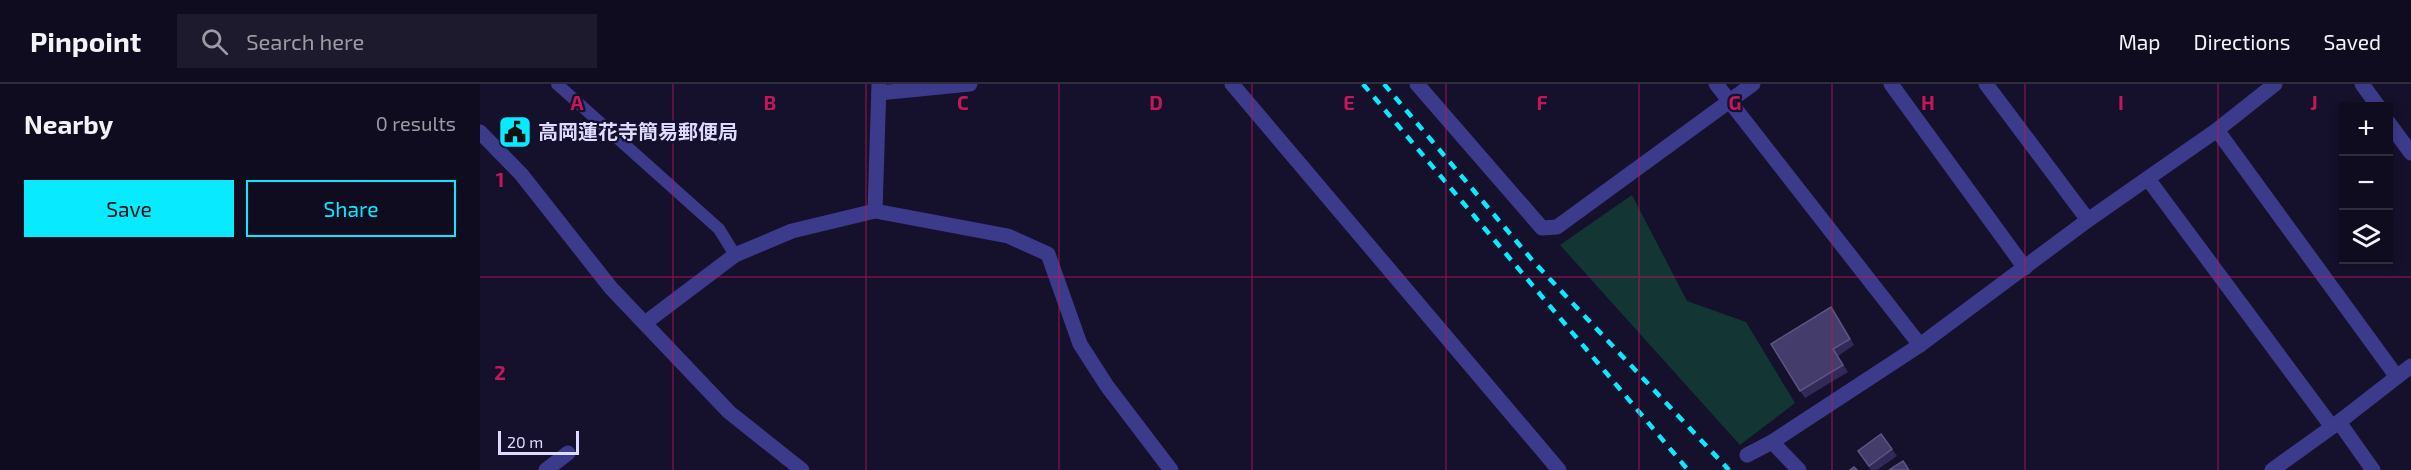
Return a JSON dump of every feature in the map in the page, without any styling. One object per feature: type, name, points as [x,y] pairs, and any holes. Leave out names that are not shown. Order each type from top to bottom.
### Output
[{"type":"street","points":[[874,211],[879,88],[970,84]]},
{"type":"street","points":[[1232,84],[1559,470]]},
{"type":"street","points":[[1417,84],[1542,228],[1557,227],[1753,84]]},
{"type":"street","points":[[1716,84],[1920,345]]},
{"type":"street","points":[[1891,84],[2025,268]]},
{"type":"street","points":[[1986,84],[2088,220]]},
{"type":"street","points":[[1747,455],[1772,442],[1920,345],[2088,220],[2217,130],[2275,84]]},
{"type":"street","points":[[2362,84],[2375,102]]},
{"type":"street","points":[[2393,129],[2411,153]]},
{"type":"street","points":[[2217,130],[2397,377]]},
{"type":"street","points":[[480,132],[520,174],[611,288],[729,412],[802,470]]},
{"type":"street","points":[[2148,179],[2335,425],[2373,470]]},
{"type":"street","points":[[645,323],[735,255],[792,231],[874,211],[1008,236],[1048,254],[1080,344],[1107,386],[1171,470]]},
{"type":"street","points":[[2272,470],[2411,366]]},
{"type":"street","points":[[1772,442],[1799,470]]},
{"type":"street","points":[[546,470],[568,453]]},
{"type":"lane","points":[[557,84],[719,229],[735,255]]},
{"type":"green space","points":[[1632,195],[1687,301],[1746,322],[1795,403],[1740,445],[1560,245]]},
{"type":"building","points":[[1831,307],[1850,339],[1833,349],[1843,365],[1800,391],[1771,344]]},
{"type":"building","points":[[1881,434],[1892,449],[1869,466],[1858,451]]},
{"type":"building","points":[[1903,461],[1909,470],[1889,470]]},
{"type":"railway","points":[[1363,84],[1688,470]]},
{"type":"railway","points":[[1384,84],[1533,261],[1729,470]]},
{"type":"place","name":"高岡蓮花寺簡易郵便局","points":[[515,132]]}]
